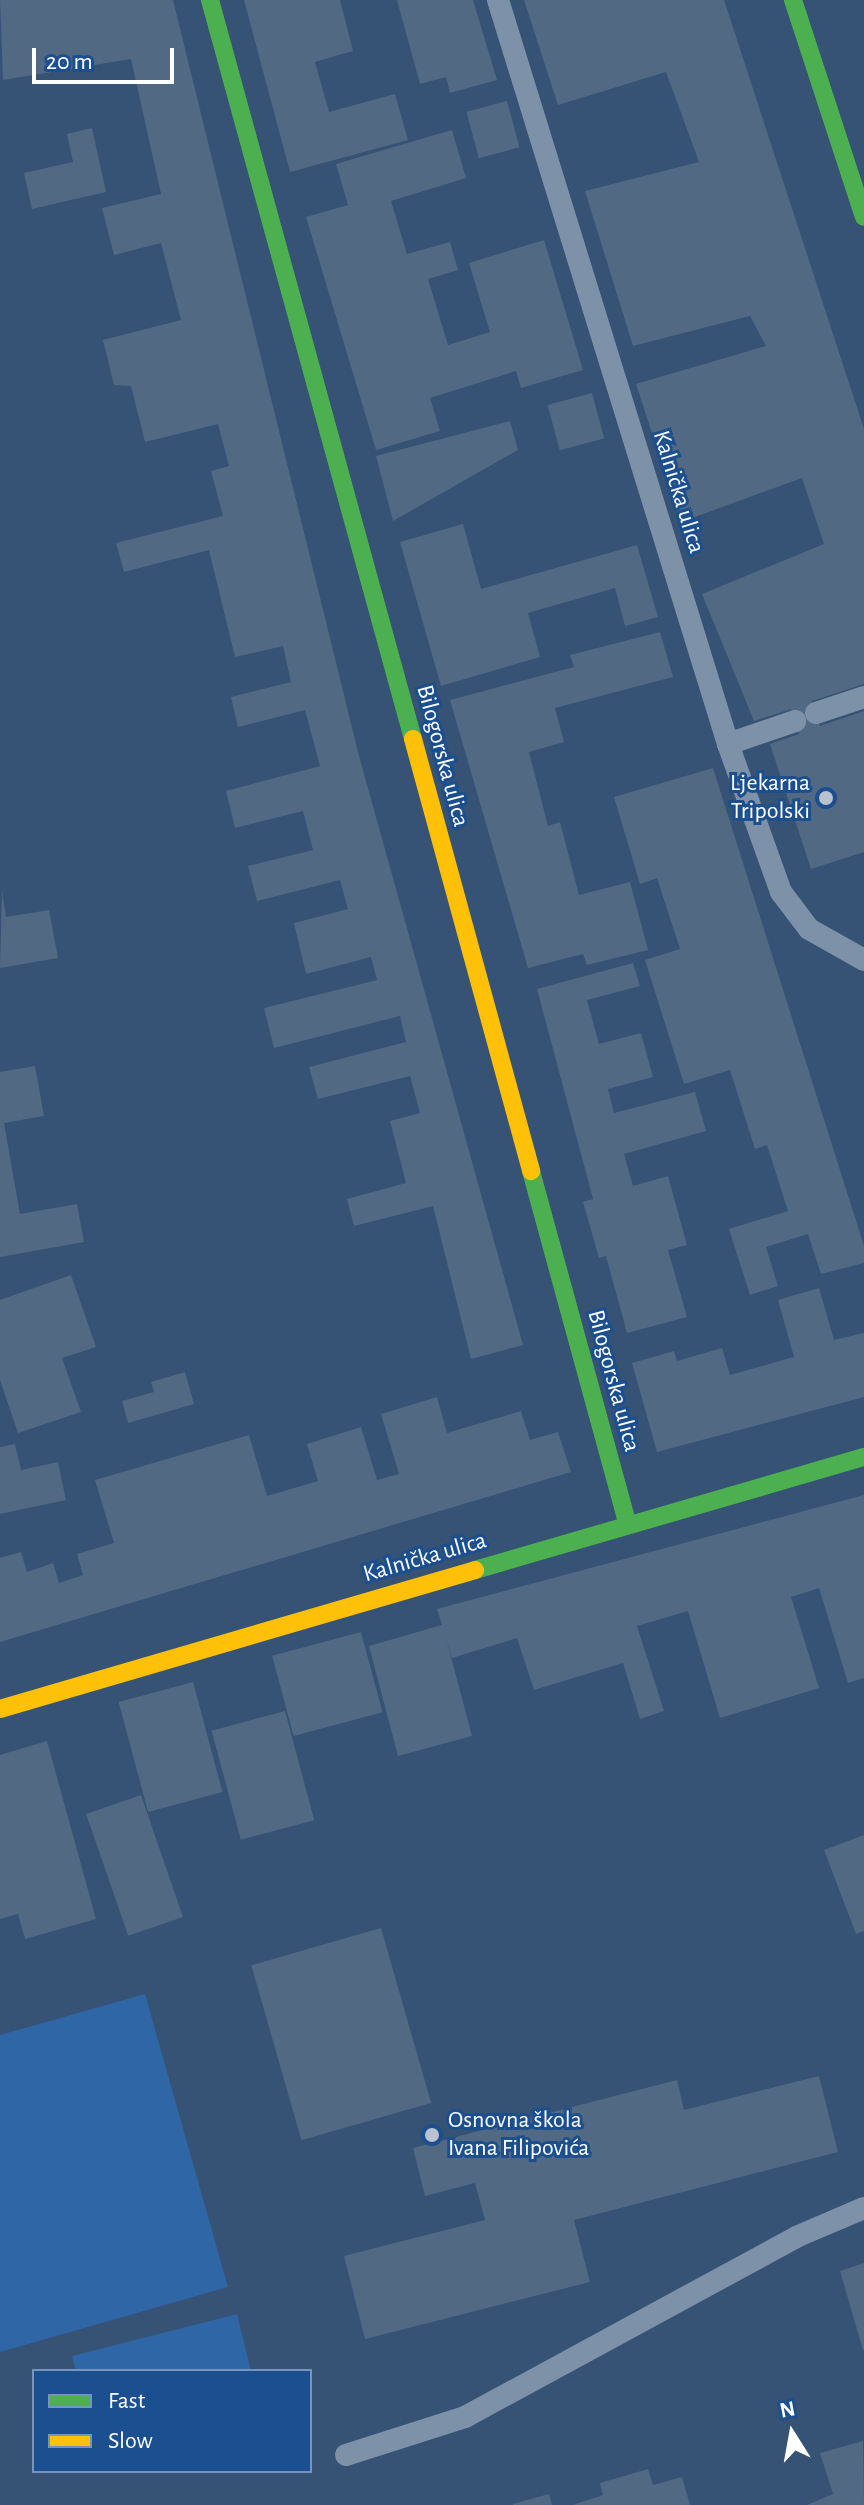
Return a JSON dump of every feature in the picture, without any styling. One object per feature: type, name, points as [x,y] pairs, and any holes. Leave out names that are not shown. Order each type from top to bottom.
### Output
[{"type":"street","name":"Bilogorska ulica","points":[[210,0],[628,1525]]},
{"type":"street","points":[[793,0],[864,217]]},
{"type":"street","name":"Kalnička ulica","points":[[0,1709],[864,1457]]},
{"type":"lane","name":"Kalnička ulica","points":[[498,0],[728,744],[791,910],[832,945],[864,960]]},
{"type":"lane","points":[[728,744],[864,697]]},
{"type":"lane","points":[[346,2455],[465,2417],[796,2237],[864,2208]]},
{"type":"shaded area","points":[[145,1994],[228,2287],[0,2352],[0,2035]]},
{"type":"shaded area","points":[[237,2314],[251,2369],[75,2369],[72,2356]]},
{"type":"building","points":[[0,0],[173,0],[359,756],[523,1345],[471,1359],[433,1206],[354,1226],[347,1199],[406,1183],[390,1121],[420,1113],[410,1076],[318,1099],[309,1067],[406,1042],[400,1016],[274,1048],[264,1008],[377,980],[371,957],[306,974],[294,923],[348,909],[340,880],[257,901],[248,866],[313,850],[303,811],[235,828],[226,791],[320,766],[305,710],[238,727],[231,697],[291,682],[283,646],[235,657],[209,550],[124,572],[116,543],[223,516],[211,471],[229,466],[218,424],[145,442],[131,386],[114,385],[103,340],[181,320],[161,243],[114,255],[102,208],[161,194],[131,59],[3,80]]},
{"type":"building","points":[[244,0],[340,0],[353,51],[315,62],[329,112],[395,94],[408,140],[290,172]]},
{"type":"building","points":[[397,0],[473,0],[497,80],[450,93],[446,77],[420,84]]},
{"type":"building","points":[[524,0],[724,0],[864,429],[864,684],[812,701],[820,726],[864,711],[864,852],[811,869],[770,744],[799,734],[791,709],[754,721],[702,594],[824,544],[802,478],[681,522],[636,384],[766,346],[750,316],[633,346],[585,191],[699,162],[666,72],[558,105]]},
{"type":"building","points":[[507,101],[519,147],[479,158],[466,112]]},
{"type":"building","points":[[92,128],[106,192],[32,209],[24,173],[73,162],[67,134]]},
{"type":"building","points":[[452,130],[466,178],[391,201],[407,254],[450,242],[458,270],[428,279],[448,345],[490,332],[469,263],[544,240],[583,370],[521,388],[516,371],[430,398],[440,431],[376,450],[306,217],[348,205],[336,164]]},
{"type":"building","points":[[592,393],[604,438],[560,450],[548,405]]},
{"type":"building","points":[[510,421],[518,450],[393,521],[376,456]]},
{"type":"building","points":[[463,524],[481,589],[637,545],[658,617],[625,626],[615,588],[528,613],[540,657],[441,686],[400,542]]},
{"type":"building","points":[[660,632],[673,677],[555,708],[564,742],[529,752],[548,826],[560,822],[579,895],[630,882],[648,950],[587,965],[583,954],[528,968],[450,700],[574,667],[570,655]]},
{"type":"building","points":[[713,768],[864,1246],[864,1263],[821,1274],[808,1234],[766,1247],[778,1286],[750,1295],[729,1229],[788,1211],[767,1145],[755,1149],[730,1070],[684,1084],[645,960],[680,949],[657,878],[640,884],[614,797]]},
{"type":"building","points":[[2,891],[6,917],[49,910],[58,958],[0,968]]},
{"type":"building","points":[[633,963],[640,986],[587,1000],[599,1044],[641,1033],[653,1077],[608,1089],[614,1113],[695,1092],[706,1131],[624,1154],[633,1186],[668,1176],[687,1245],[668,1250],[687,1317],[627,1333],[606,1256],[599,1258],[583,1202],[593,1199],[537,989]]},
{"type":"building","points":[[35,1066],[44,1116],[4,1123],[20,1214],[77,1204],[84,1242],[0,1257],[0,1072]]},
{"type":"building","points":[[71,1275],[96,1347],[62,1358],[81,1412],[18,1433],[0,1380],[0,1300]]},
{"type":"building","points":[[819,1288],[834,1340],[864,1333],[864,1397],[657,1452],[632,1363],[674,1351],[677,1361],[722,1348],[730,1375],[794,1357],[778,1300]]},
{"type":"building","points":[[185,1372],[194,1404],[128,1423],[122,1401],[154,1392],[151,1382]]},
{"type":"building","points":[[437,1397],[447,1433],[521,1411],[530,1440],[558,1432],[571,1472],[0,1642],[0,1558],[21,1552],[27,1572],[53,1563],[59,1583],[83,1575],[77,1554],[114,1543],[95,1480],[249,1435],[267,1496],[318,1481],[307,1444],[361,1427],[377,1480],[399,1474],[381,1414]]},
{"type":"building","points":[[15,1444],[21,1470],[58,1462],[66,1500],[0,1514],[0,1447]]},
{"type":"building","points":[[864,1495],[864,1678],[848,1683],[819,1588],[791,1597],[819,1688],[720,1718],[688,1611],[637,1626],[664,1711],[640,1719],[623,1663],[534,1690],[517,1638],[452,1658],[446,1638],[472,1736],[398,1756],[369,1646],[442,1625],[437,1609]]},
{"type":"building","points":[[361,1632],[382,1712],[294,1736],[272,1656]]},
{"type":"building","points":[[193,1682],[223,1792],[148,1812],[119,1702]]},
{"type":"building","points":[[285,1711],[314,1820],[241,1840],[212,1731]]},
{"type":"building","points":[[47,1741],[96,1919],[25,1939],[18,1914],[0,1919],[0,1755]]},
{"type":"building","points":[[141,1795],[183,1917],[128,1936],[86,1814]]},
{"type":"building","points":[[864,1835],[864,1931],[856,1934],[824,1850]]},
{"type":"building","points":[[381,1928],[431,2103],[301,2140],[251,1965]]},
{"type":"building","points":[[819,2076],[838,2152],[574,2220],[590,2282],[365,2339],[344,2256],[485,2220],[475,2183],[425,2196],[413,2148],[677,2080],[684,2110]]},
{"type":"building","points":[[864,2263],[864,2350],[863,2350],[840,2271]]},
{"type":"building","points":[[863,2441],[864,2505],[807,2505],[833,2494],[820,2453]]},
{"type":"building","points":[[648,2469],[653,2485],[682,2477],[690,2505],[573,2505],[603,2495],[600,2483]]},
{"type":"building","points":[[549,2494],[552,2505],[513,2505],[513,2504]]},
{"type":"traffic: fast","points":[[210,0],[413,739]]},
{"type":"traffic: fast","points":[[793,0],[864,217]]},
{"type":"traffic: fast","points":[[531,1171],[628,1525]]},
{"type":"traffic: fast","points":[[475,1570],[864,1457]]},
{"type":"traffic: slow","points":[[413,739],[531,1171]]},
{"type":"traffic: slow","points":[[0,1709],[475,1570]]},
{"type":"place","name":"Ljekarna Tripolski","points":[[826,798]]},
{"type":"place","name":"Osnovna škola Ivana Filipovića","points":[[432,2135]]}]
